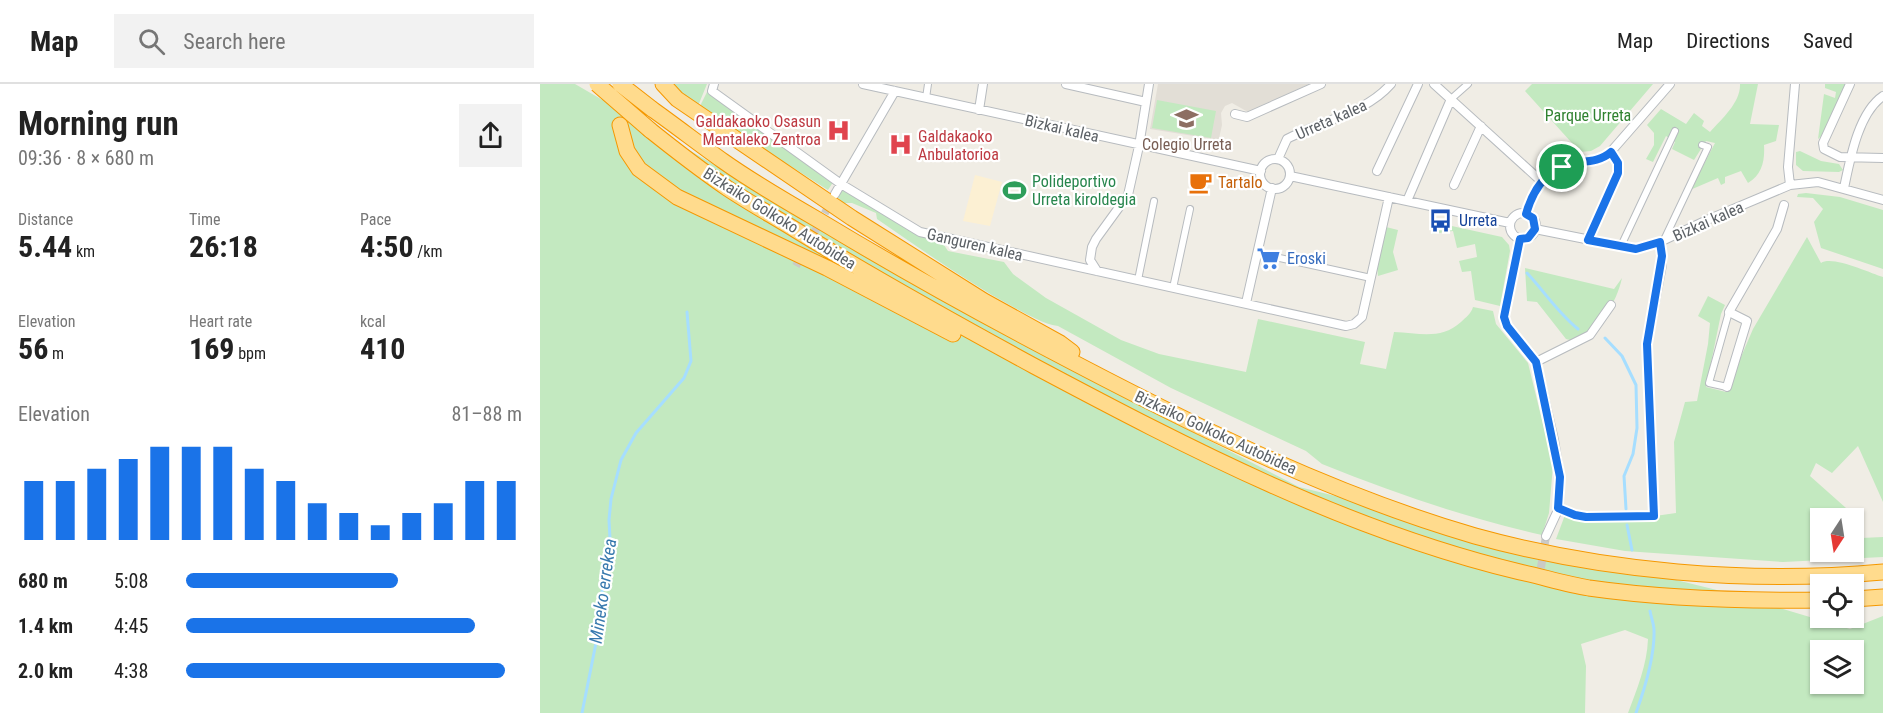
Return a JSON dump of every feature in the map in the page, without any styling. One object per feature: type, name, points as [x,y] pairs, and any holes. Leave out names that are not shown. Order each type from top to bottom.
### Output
[{"type":"highway","name":"Bizkaiko Golkoko Autobidea","points":[[597,84],[650,130],[728,188],[842,258],[954,323],[1100,401],[1263,482],[1318,506],[1395,536],[1472,561],[1586,587],[1655,596],[1748,601],[1810,600]]},
{"type":"highway","name":"Bizkaiko Golkoko Autobidea","points":[[620,84],[724,162],[970,308],[1121,387],[1282,464],[1338,488],[1403,513],[1478,536],[1590,561],[1655,571],[1750,576],[1883,572]]},
{"type":"highway","points":[[663,84],[677,99],[852,219],[984,301],[1059,343],[1121,387]]},
{"type":"highway","points":[[620,125],[627,151],[639,169],[676,197],[827,268],[1009,363],[1100,401]]},
{"type":"highway","points":[[1864,598],[1883,597]]},
{"type":"street","name":"Ganguren kalea","points":[[714,84],[712,91],[841,184],[920,232],[1346,326],[1354,324],[1362,317],[1389,197]]},
{"type":"street","name":"Bizkai kalea","points":[[863,84],[1260,171]]},
{"type":"street","points":[[926,98],[928,84]]},
{"type":"street","points":[[979,110],[983,84]]},
{"type":"street","points":[[1066,84],[1146,102]]},
{"type":"street","points":[[1097,271],[1090,261],[1092,247],[1128,195],[1149,84]]},
{"type":"street","points":[[1235,114],[1246,117],[1321,84]]},
{"type":"street","name":"Urreta kalea","points":[[1278,159],[1287,139],[1366,104],[1383,93],[1391,84]]},
{"type":"street","points":[[1377,171],[1418,84]]},
{"type":"street","points":[[1434,84],[1541,181]]},
{"type":"street","points":[[1407,201],[1451,99],[1468,84]]},
{"type":"street","points":[[1526,214],[1541,181],[1562,167],[1600,159],[1611,152],[1670,84]]},
{"type":"street","points":[[1790,185],[1788,167],[1795,84]]},
{"type":"street","points":[[1850,84],[1823,143],[1824,149],[1840,157],[1883,158]]},
{"type":"street","points":[[835,194],[895,91]]},
{"type":"street","points":[[1845,185],[1851,151],[1872,105],[1883,96]]},
{"type":"street","points":[[1454,185],[1481,126]]},
{"type":"street","points":[[1621,246],[1675,131]]},
{"type":"street","points":[[1558,508],[1586,517],[1654,516],[1647,344],[1662,265],[1662,242],[1708,147],[1702,145]]},
{"type":"street","points":[[1588,240],[1618,173],[1618,163],[1611,152]]},
{"type":"street","points":[[1278,159],[1288,167],[1290,176],[1285,185],[1272,188],[1264,184],[1260,171],[1269,160],[1278,159]]},
{"type":"street","points":[[1290,176],[1510,223]]},
{"type":"street","name":"Bizkai kalea","points":[[1535,229],[1636,249],[1662,242],[1790,185],[1818,182],[1845,185],[1883,199]]},
{"type":"street","points":[[1246,303],[1272,188]]},
{"type":"street","points":[[1138,280],[1154,201]]},
{"type":"street","points":[[1729,312],[1747,321],[1727,387],[1709,383],[1729,312],[1777,229],[1784,205]]},
{"type":"street","points":[[1173,288],[1190,209]]},
{"type":"street","points":[[1518,214],[1526,214],[1533,218],[1535,229],[1528,238],[1520,239],[1511,231],[1510,223],[1518,214]]},
{"type":"street","points":[[1520,239],[1504,317],[1507,326],[1536,362],[1560,477],[1558,508],[1546,536]]},
{"type":"street","points":[[1257,253],[1371,278]]},
{"type":"street","points":[[1536,362],[1590,335],[1611,305]]},
{"type":"shaded area","name":"Colegio Urreta","points":[[1158,84],[1309,84],[1248,112],[1232,103],[1225,106],[1221,113],[1222,125],[1218,143],[1212,142],[1212,139],[1150,129]]},
{"type":"green space","points":[[540,84],[575,84],[1034,350],[1299,487],[1729,593],[1810,617],[1810,628],[1864,628],[1864,623],[1883,616],[1883,713],[1628,713],[1644,668],[1648,639],[1625,630],[1581,644],[1586,666],[1585,713],[540,713]]},
{"type":"green space","points":[[671,84],[707,84],[698,106]]},
{"type":"green space","name":"Parque Urreta","points":[[1532,84],[1653,84],[1600,146],[1591,151],[1580,152],[1525,91]]},
{"type":"green space","points":[[1740,84],[1758,84],[1750,124],[1779,125],[1776,141],[1764,145],[1762,167],[1753,180],[1748,183],[1741,171],[1725,177],[1725,183],[1721,185],[1718,178],[1690,190],[1715,143],[1706,141],[1694,160],[1672,149],[1675,142],[1666,136],[1653,162],[1646,159],[1654,145],[1654,133],[1647,125],[1661,109],[1686,124],[1694,113],[1704,121],[1702,126],[1710,132],[1734,104]]},
{"type":"green space","points":[[1825,84],[1848,84],[1826,132],[1818,139],[1824,94],[1835,98],[1836,92],[1825,88]]},
{"type":"green space","points":[[708,90],[837,176],[828,190],[699,108]]},
{"type":"green space","points":[[1157,100],[1216,111],[1211,138],[1152,128]]},
{"type":"green space","points":[[1800,151],[1821,161],[1839,164],[1843,170],[1839,172],[1803,171],[1796,165],[1796,152]]},
{"type":"green space","points":[[841,184],[920,232],[938,236],[948,251],[1004,262],[1013,274],[1046,298],[1121,340],[1159,354],[1246,372],[1258,319],[1365,342],[1360,364],[1386,369],[1394,332],[1438,333],[1453,328],[1470,314],[1473,307],[1493,311],[1496,324],[1528,363],[1553,465],[1549,513],[1542,535],[1430,504],[1322,464],[1306,451],[1171,388],[1058,326],[1036,319],[997,298],[877,219],[876,213],[852,203],[843,203],[835,194]]},
{"type":"green space","points":[[1798,194],[1840,197],[1883,210],[1883,269],[1821,248],[1814,222],[1823,209],[1813,198],[1797,197]]},
{"type":"green space","points":[[1429,221],[1502,237],[1509,245],[1510,251],[1500,306],[1475,300],[1471,271],[1462,272],[1459,261],[1477,257],[1475,244],[1457,248],[1453,231],[1432,234]]},
{"type":"green space","points":[[1386,227],[1398,230],[1393,252],[1398,270],[1378,276],[1377,267]]},
{"type":"green space","points":[[1807,237],[1821,263],[1834,261],[1883,277],[1883,502],[1858,446],[1832,473],[1816,463],[1810,476],[1846,508],[1810,508],[1810,561],[1783,562],[1625,551],[1556,539],[1565,515],[1655,516],[1676,513],[1674,442],[1685,402],[1697,401],[1710,323],[1698,316],[1708,296],[1725,305],[1721,314],[1706,387],[1726,392],[1753,329]]},
{"type":"green space","points":[[1525,268],[1614,289],[1622,278],[1616,297],[1606,314],[1577,342],[1566,339],[1537,302],[1527,301]]},
{"type":"green space","points":[[1883,537],[1883,557],[1864,558],[1864,538]]},
{"type":"sand","points":[[975,175],[1002,182],[990,226],[963,221]]},
{"type":"waterway","points":[[1527,273],[1578,329]]},
{"type":"waterway","name":"Mineko errekea","points":[[582,713],[599,628],[600,599],[611,558],[609,520],[611,499],[621,460],[636,433],[684,378],[691,361],[687,312]]},
{"type":"waterway","points":[[1605,338],[1622,356],[1636,385],[1637,428],[1633,454],[1624,476],[1626,509]]},
{"type":"waterway","points":[[1627,525],[1632,550]]},
{"type":"waterway","points":[[1636,713],[1653,651],[1654,628],[1650,611]]},
{"type":"tunnel","points":[[796,266],[832,200]]},
{"type":"tunnel","points":[[1539,580],[1546,536]]},
{"type":"place","name":"Colegio Urreta","points":[[1187,119]]},
{"type":"place","name":"Galdakaoko Osasun Mentaleko Zentroa","points":[[839,130]]},
{"type":"place","name":"Galdakaoko Anbulatorioa","points":[[900,145]]},
{"type":"place","name":"Tartalo","points":[[1200,182]]},
{"type":"place","name":"Polideportivo Urreta kiroldegia","points":[[1014,190]]},
{"type":"place","name":"Urreta","points":[[1441,220]]},
{"type":"place","name":"Eroski","points":[[1269,258]]},
{"type":"route","points":[[1611,152],[1618,163],[1618,173],[1588,240],[1636,249],[1660,242],[1662,265],[1647,344],[1654,516],[1586,517],[1558,508],[1560,477],[1536,362],[1507,326],[1504,317],[1520,239],[1531,236],[1536,225],[1533,218],[1526,214],[1527,210],[1541,181],[1551,172],[1562,167],[1577,162],[1600,159],[1611,152]]}]
